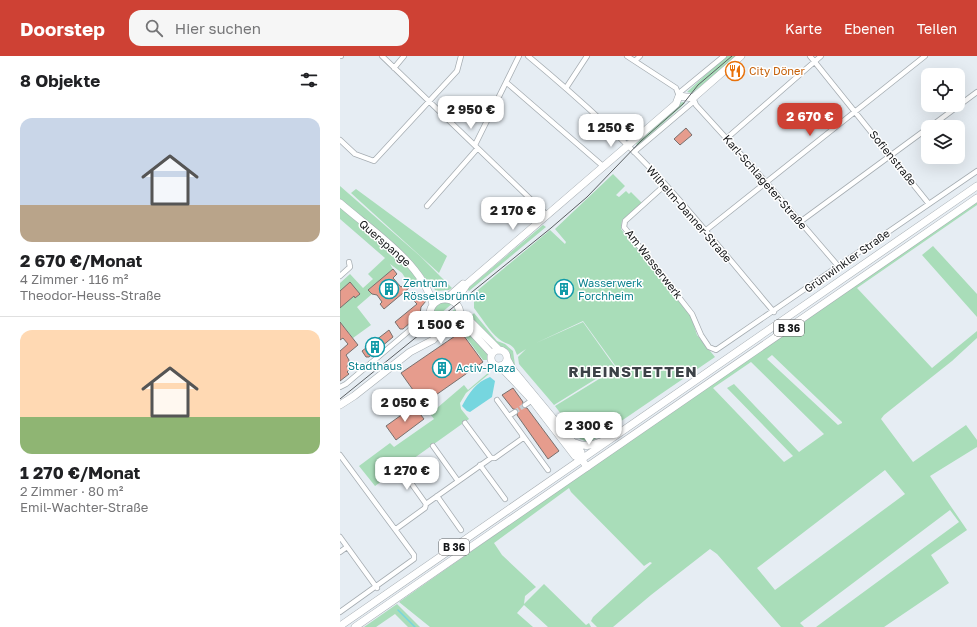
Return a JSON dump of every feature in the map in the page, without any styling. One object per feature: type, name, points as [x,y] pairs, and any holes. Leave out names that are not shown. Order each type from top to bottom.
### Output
[{"type":"main road","points":[[455,302],[468,284],[676,104],[679,95],[693,100],[741,56]]},
{"type":"main road","name":"B 36","points":[[340,626],[977,186]]},
{"type":"main road","name":"B 36","points":[[355,627],[977,198]]},
{"type":"main road","name":"Querspange","points":[[340,203],[412,265],[427,286]]},
{"type":"main road","points":[[433,304],[444,299],[464,284],[468,284]]},
{"type":"main road","points":[[427,286],[444,299],[455,302],[459,307],[460,315],[457,324],[450,329],[443,329],[434,325]]},
{"type":"main road","points":[[427,286],[433,304],[429,314],[434,325],[430,340]]},
{"type":"main road","points":[[460,315],[472,323],[496,352]]},
{"type":"main road","points":[[457,324],[469,328],[496,352],[504,352],[512,370],[574,456],[582,460],[587,467]]},
{"type":"main road","points":[[340,405],[354,396],[410,352],[434,339],[443,329]]},
{"type":"main road","points":[[496,352],[491,359],[494,366],[534,399],[581,452],[582,460]]},
{"type":"main road","points":[[494,366],[505,364],[507,359]]},
{"type":"main road","points":[[573,442],[581,445],[593,446],[614,437]]},
{"type":"street","points":[[382,56],[547,215]]},
{"type":"street","points":[[394,68],[404,56]]},
{"type":"street","points":[[340,140],[355,154],[374,161],[457,71],[461,56]]},
{"type":"street","points":[[427,206],[476,147],[519,56]]},
{"type":"street","name":"Wilhelm-Danner-Straße","points":[[528,56],[566,88],[634,152],[665,185],[774,312]]},
{"type":"street","points":[[566,88],[586,56]]},
{"type":"street","points":[[627,56],[676,88],[679,95],[724,56]]},
{"type":"street","points":[[635,61],[640,56]]},
{"type":"street","name":"Sofienstraße","points":[[810,56],[930,204]]},
{"type":"street","points":[[727,138],[821,56]]},
{"type":"street","points":[[705,231],[925,56]]},
{"type":"street","points":[[507,83],[604,167]]},
{"type":"street","points":[[940,120],[977,92]]},
{"type":"street","points":[[634,152],[693,100]]},
{"type":"street","name":"Karl-Schlageter-Straße","points":[[693,100],[839,267]]},
{"type":"street","points":[[800,222],[921,134]]},
{"type":"street","name":"Grünwinkler Straße","points":[[716,350],[774,312],[977,171]]},
{"type":"street","name":"Am Wasserwerk","points":[[665,185],[625,221],[624,227],[692,314],[709,347],[716,350]]},
{"type":"street","points":[[340,276],[350,267],[349,262]]},
{"type":"street","points":[[340,387],[346,384],[429,314]]},
{"type":"street","points":[[525,405],[534,399]]},
{"type":"street","points":[[497,400],[548,470]]},
{"type":"street","points":[[509,416],[515,412]]},
{"type":"street","points":[[465,423],[490,458]]},
{"type":"street","points":[[396,529],[425,508],[426,504],[480,465],[490,458],[495,458],[523,438],[522,435]]},
{"type":"street","points":[[433,446],[458,481]]},
{"type":"street","points":[[340,455],[414,555],[414,559],[377,588],[340,612]]},
{"type":"street","points":[[480,465],[505,499]]},
{"type":"street","points":[[401,469],[426,504]]},
{"type":"street","points":[[437,496],[461,530]]},
{"type":"street","points":[[340,537],[377,588]]},
{"type":"street","points":[[340,552],[347,547]]},
{"type":"green space","points":[[726,56],[738,56],[692,93],[687,92]]},
{"type":"green space","points":[[682,102],[685,103],[638,146],[636,144]]},
{"type":"green space","points":[[613,174],[625,186],[616,195],[619,197],[626,191],[629,194],[631,192],[643,204],[622,220],[621,229],[691,316],[697,335],[715,357],[592,441],[585,441],[580,439],[555,406],[617,368],[583,321],[536,343],[583,322],[615,367],[554,405],[519,364],[518,357],[526,349],[517,355],[512,346],[495,336],[474,308],[474,298],[472,295],[550,230],[565,244],[566,242],[555,229]]},
{"type":"green space","points":[[340,186],[420,256],[452,288],[449,290],[436,291],[413,263],[340,200]]},
{"type":"green space","points":[[356,189],[447,256],[439,273],[351,193]]},
{"type":"green space","points":[[977,202],[977,205],[857,288],[932,368],[977,331],[977,338],[952,361],[881,419],[913,462],[966,425],[977,440],[977,447],[930,476],[967,530],[931,555],[949,583],[884,627],[816,627],[959,522],[950,510],[800,623],[804,627],[781,627],[717,554],[710,549],[613,627],[597,627],[591,621],[593,617],[652,563],[650,562],[644,566],[571,492],[569,488],[494,543],[502,555],[536,587],[525,596],[524,604],[544,584],[586,625],[589,623],[591,627],[548,627],[524,605],[517,613],[533,627],[430,627],[399,602],[680,405]],"holes":[[[772,355],[842,422],[842,423],[838,425],[767,359]],[[751,362],[824,434],[799,452],[734,384],[727,388],[793,456],[784,462],[713,388]],[[885,470],[905,494],[775,590],[757,568]]]},
{"type":"green space","points":[[340,206],[404,262],[419,279],[411,287],[402,273],[390,264],[393,269],[368,290],[372,294],[357,307],[371,325],[353,338],[340,322],[340,283],[350,274],[363,288],[373,279],[368,274],[385,258],[340,219]]},
{"type":"green space","points":[[543,225],[546,227],[469,291],[467,289]]},
{"type":"green space","points":[[933,246],[977,294],[977,317],[922,255]]},
{"type":"green space","points":[[445,300],[453,303],[434,319],[433,310],[439,303]]},
{"type":"green space","points":[[457,307],[458,313],[453,323],[448,326],[437,324]]},
{"type":"green space","points":[[474,313],[497,341],[505,344],[513,351],[515,365],[512,367],[509,351],[498,346],[469,319]]},
{"type":"green space","points":[[466,330],[487,353],[487,360],[483,360],[462,332]]},
{"type":"green space","points":[[488,373],[489,374],[466,393],[460,403],[461,409],[469,419],[375,486],[359,466],[390,443],[394,447],[434,419],[430,414],[464,385],[468,390]]},
{"type":"green space","points":[[397,604],[420,627],[408,627],[395,614],[376,627],[364,627]]},
{"type":"water","points":[[490,377],[495,381],[492,397],[470,412],[467,411],[462,406],[473,388]]},
{"type":"water","points":[[393,395],[400,401],[400,404],[388,410],[383,401]]},
{"type":"building","points":[[686,128],[692,135],[680,145],[674,139]]},
{"type":"building","name":"Zentrum Rösselsbrünnle","points":[[393,269],[397,274],[393,278],[401,287],[405,284],[409,288],[384,309],[380,304],[382,302],[377,295],[372,294],[368,290]]},
{"type":"building","points":[[350,282],[360,294],[355,298],[354,296],[340,308],[340,291]]},
{"type":"building","points":[[418,293],[426,301],[421,307],[420,314],[403,329],[400,329],[395,322],[417,304],[412,299]]},
{"type":"building","points":[[340,322],[358,345],[346,355],[349,360],[347,367],[349,370],[347,372],[349,374],[340,381],[340,351],[348,344],[343,338],[340,340]]},
{"type":"building","name":"Stadthaus","points":[[389,330],[393,337],[369,357],[366,357],[362,351]]},
{"type":"building","name":"Activ-Plaza","points":[[461,332],[483,362],[423,404],[401,373]]},
{"type":"building","points":[[513,388],[523,402],[522,407],[527,408],[559,451],[548,459],[517,415],[518,410],[513,409],[502,395]]},
{"type":"building","points":[[414,406],[424,419],[396,440],[386,426]]},
{"type":"waterway","points":[[398,610],[415,627]]},
{"type":"tunnel","points":[[515,412],[525,405]]},
{"type":"tram line","points":[[340,399],[551,228],[587,197],[641,141],[683,104],[698,85],[732,56]]},
{"type":"place","name":"City Döner","points":[[735,71]]},
{"type":"place","name":"Zentrum Rösselsbrünnle","points":[[389,289]]},
{"type":"place","name":"Wasserwerk Forchheim","points":[[564,289]]},
{"type":"place","name":"Stadthaus","points":[[375,347]]},
{"type":"place","name":"Activ-Plaza","points":[[442,368]]},
{"type":"district","name":"RHEINSTETTEN","points":[[633,372]]}]
